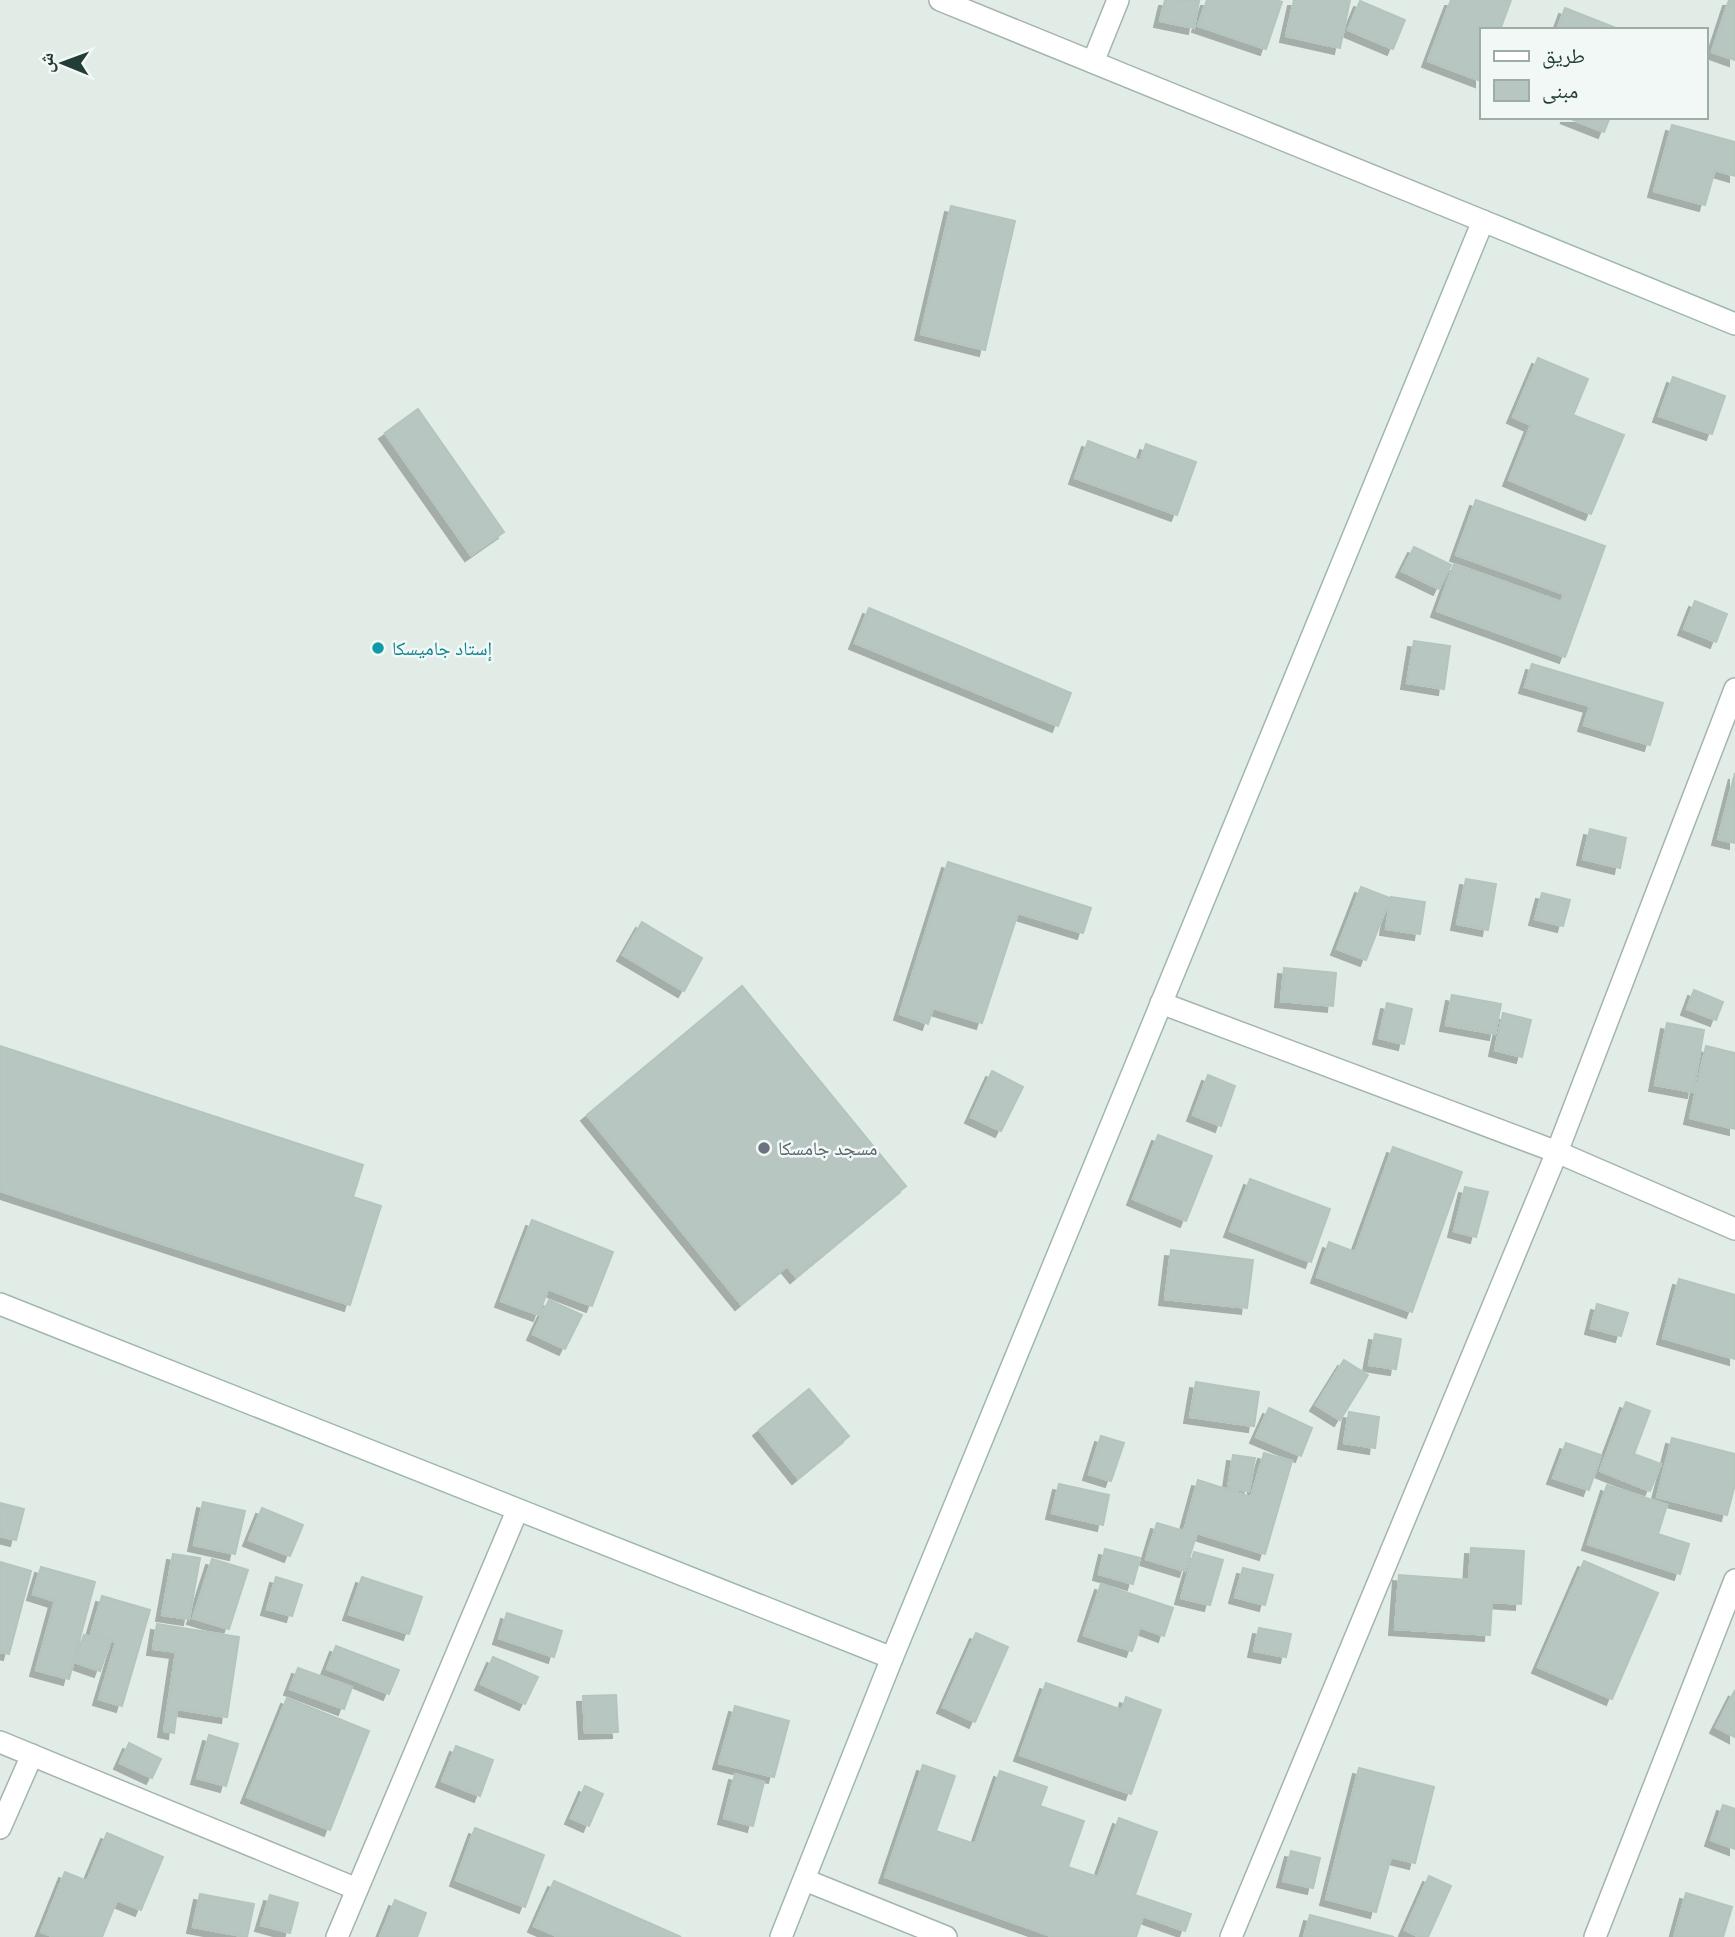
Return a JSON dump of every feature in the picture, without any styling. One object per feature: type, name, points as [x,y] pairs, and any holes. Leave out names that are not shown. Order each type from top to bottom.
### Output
[{"type":"street","points":[[940,0],[1735,324]]},
{"type":"street","points":[[1093,62],[1118,0]]},
{"type":"street","points":[[781,1937],[892,1658],[1483,221]]},
{"type":"street","points":[[1231,1937],[1557,1152],[1735,689]]},
{"type":"street","points":[[1161,1003],[1557,1152],[1735,1229]]},
{"type":"street","points":[[0,1304],[892,1658]]},
{"type":"street","points":[[337,1937],[517,1511]]},
{"type":"street","points":[[1595,1937],[1735,1580]]},
{"type":"street","points":[[0,1742],[357,1889]]},
{"type":"street","points":[[0,1828],[32,1755]]},
{"type":"street","points":[[805,1880],[946,1937]]},
{"type":"building","points":[[1165,0],[1199,1],[1194,28],[1160,21]]},
{"type":"building","points":[[1207,0],[1282,2],[1266,49],[1198,26]]},
{"type":"building","points":[[1294,0],[1350,0],[1340,48],[1286,36]]},
{"type":"building","points":[[1451,0],[1511,0],[1501,28],[1480,28],[1480,81],[1428,61]]},
{"type":"building","points":[[1729,0],[1735,0],[1735,60],[1712,52]]},
{"type":"building","points":[[1360,1],[1405,20],[1393,49],[1348,30]]},
{"type":"building","points":[[1565,8],[1616,28],[1558,28]]},
{"type":"building","points":[[1571,119],[1609,119],[1604,132]]},
{"type":"building","points":[[1672,125],[1735,142],[1735,176],[1715,170],[1705,205],[1654,191]]},
{"type":"building","points":[[951,206],[1015,221],[985,350],[921,334]]},
{"type":"building","points":[[1538,358],[1588,379],[1573,415],[1624,435],[1591,514],[1509,480],[1531,425],[1513,417]]},
{"type":"building","points":[[1673,377],[1725,396],[1712,434],[1659,416]]},
{"type":"building","points":[[418,409],[504,532],[471,555],[385,433]]},
{"type":"building","points":[[1088,441],[1140,461],[1146,444],[1196,462],[1177,515],[1075,478]]},
{"type":"building","points":[[1476,500],[1605,546],[1565,657],[1437,611],[1454,564],[1561,602],[1564,594],[1456,555]]},
{"type":"building","points":[[1414,547],[1451,565],[1439,589],[1402,571]]},
{"type":"building","points":[[1695,601],[1727,614],[1716,642],[1684,629]]},
{"type":"building","points":[[869,608],[1071,693],[1058,726],[855,643]]},
{"type":"building","points":[[1414,641],[1450,646],[1444,689],[1407,683]]},
{"type":"building","points":[[1532,664],[1663,703],[1650,745],[1584,725],[1590,706],[1525,687]]},
{"type":"building","points":[[1735,773],[1735,843],[1718,839]]},
{"type":"building","points":[[1590,829],[1626,838],[1620,868],[1583,859]]},
{"type":"building","points":[[948,862],[1091,908],[1083,933],[1018,913],[982,1023],[933,1008],[928,1024],[900,1014]]},
{"type":"building","points":[[1466,879],[1496,884],[1488,930],[1457,924]]},
{"type":"building","points":[[1361,887],[1390,898],[1366,960],[1337,949]]},
{"type":"building","points":[[1542,893],[1570,900],[1563,926],[1535,919]]},
{"type":"building","points":[[1391,897],[1425,902],[1420,934],[1386,929]]},
{"type":"building","points":[[642,922],[702,958],[684,991],[623,955]]},
{"type":"building","points":[[1284,968],[1336,973],[1333,1006],[1281,1001]]},
{"type":"building","points":[[742,986],[906,1186],[796,1277],[787,1266],[741,1304],[587,1115]]},
{"type":"building","points":[[1694,990],[1723,1002],[1716,1020],[1687,1009]]},
{"type":"building","points":[[1452,995],[1501,1004],[1495,1034],[1446,1025]]},
{"type":"building","points":[[1387,1003],[1412,1009],[1404,1044],[1379,1038]]},
{"type":"building","points":[[1503,1013],[1531,1020],[1522,1057],[1495,1050]]},
{"type":"building","points":[[1667,1023],[1704,1030],[1693,1092],[1655,1085]]},
{"type":"building","points":[[0,1046],[363,1165],[353,1197],[381,1206],[350,1305],[0,1191]]},
{"type":"building","points":[[1706,1046],[1735,1053],[1735,1129],[1690,1118]]},
{"type":"building","points":[[992,1071],[1023,1087],[1001,1131],[971,1117]]},
{"type":"building","points":[[1208,1075],[1235,1086],[1221,1126],[1193,1115]]},
{"type":"building","points":[[1158,1135],[1212,1156],[1186,1221],[1133,1199]]},
{"type":"building","points":[[1393,1147],[1462,1172],[1412,1312],[1317,1277],[1329,1242],[1355,1252]]},
{"type":"building","points":[[1250,1179],[1330,1209],[1311,1262],[1230,1231]]},
{"type":"building","points":[[1465,1187],[1488,1192],[1476,1237],[1454,1231]]},
{"type":"building","points":[[532,1220],[613,1252],[592,1306],[548,1289],[539,1315],[501,1301]]},
{"type":"building","points":[[1171,1250],[1253,1260],[1247,1308],[1165,1299]]},
{"type":"building","points":[[1679,1279],[1735,1295],[1735,1359],[1663,1338]]},
{"type":"building","points":[[549,1300],[582,1315],[565,1349],[533,1334]]},
{"type":"building","points":[[1597,1304],[1628,1313],[1621,1336],[1591,1328]]},
{"type":"building","points":[[1375,1334],[1401,1339],[1396,1369],[1369,1365]]},
{"type":"building","points":[[1344,1360],[1368,1375],[1340,1420],[1316,1405]]},
{"type":"building","points":[[1196,1382],[1259,1392],[1254,1426],[1190,1417]]},
{"type":"building","points":[[809,1389],[849,1436],[798,1478],[759,1430]]},
{"type":"building","points":[[1626,1402],[1650,1411],[1634,1454],[1661,1464],[1650,1491],[1600,1471]]},
{"type":"building","points":[[1269,1408],[1312,1428],[1301,1456],[1256,1437]]},
{"type":"building","points":[[1349,1412],[1379,1417],[1375,1448],[1344,1443]]},
{"type":"building","points":[[1101,1436],[1124,1443],[1111,1481],[1089,1474]]},
{"type":"building","points":[[1672,1438],[1735,1454],[1735,1484],[1727,1515],[1657,1497]]},
{"type":"building","points":[[1566,1443],[1601,1455],[1589,1490],[1553,1478]]},
{"type":"building","points":[[1264,1453],[1292,1461],[1265,1554],[1197,1533],[1185,1571],[1146,1559],[1157,1523],[1184,1531],[1198,1480],[1251,1497]]},
{"type":"building","points":[[1233,1455],[1255,1458],[1249,1491],[1228,1488]]},
{"type":"building","points":[[1059,1484],[1109,1495],[1103,1525],[1052,1513]]},
{"type":"building","points":[[1607,1485],[1667,1505],[1658,1534],[1689,1544],[1680,1574],[1588,1544]]},
{"type":"building","points":[[203,1502],[245,1511],[235,1554],[194,1545]]},
{"type":"building","points":[[0,1503],[24,1509],[16,1540],[0,1536]]},
{"type":"building","points":[[262,1508],[303,1525],[290,1556],[249,1540]]},
{"type":"building","points":[[1471,1548],[1524,1551],[1521,1604],[1492,1602],[1490,1635],[1395,1629],[1399,1575],[1469,1580]]},
{"type":"building","points":[[1105,1549],[1140,1558],[1133,1584],[1099,1574]]},
{"type":"building","points":[[1194,1552],[1223,1560],[1210,1605],[1181,1598]]},
{"type":"building","points":[[173,1554],[200,1558],[189,1619],[162,1615]]},
{"type":"building","points":[[212,1559],[248,1570],[229,1629],[193,1618]]},
{"type":"building","points":[[1584,1561],[1658,1593],[1612,1699],[1538,1667]]},
{"type":"building","points":[[0,1562],[31,1571],[9,1654],[0,1652]]},
{"type":"building","points":[[41,1567],[95,1582],[69,1679],[36,1670],[55,1601],[33,1594]]},
{"type":"building","points":[[1243,1568],[1273,1575],[1265,1605],[1235,1597]]},
{"type":"building","points":[[276,1577],[302,1585],[292,1616],[267,1609]]},
{"type":"building","points":[[362,1577],[422,1597],[409,1634],[349,1614]]},
{"type":"building","points":[[1101,1584],[1173,1608],[1164,1636],[1140,1627],[1132,1651],[1084,1635]]},
{"type":"building","points":[[102,1596],[150,1610],[122,1706],[99,1699],[116,1642],[91,1634]]},
{"type":"building","points":[[507,1613],[562,1631],[554,1657],[499,1638]]},
{"type":"building","points":[[157,1624],[239,1637],[227,1717],[177,1709],[174,1733],[164,1731],[176,1652],[153,1649]]},
{"type":"building","points":[[1259,1628],[1291,1634],[1286,1657],[1254,1651]]},
{"type":"building","points":[[976,1633],[1008,1647],[975,1722],[943,1707]]},
{"type":"building","points":[[84,1635],[110,1643],[100,1671],[74,1662]]},
{"type":"building","points":[[336,1646],[399,1670],[389,1694],[327,1669]]},
{"type":"building","points":[[493,1657],[538,1677],[525,1704],[481,1684]]},
{"type":"building","points":[[298,1668],[352,1687],[344,1709],[290,1689]]},
{"type":"building","points":[[1046,1683],[1122,1710],[1126,1697],[1161,1710],[1131,1794],[1020,1755]]},
{"type":"building","points":[[1735,1690],[1735,1737],[1716,1727]]},
{"type":"building","points":[[616,1695],[618,1732],[585,1733],[583,1696]]},
{"type":"building","points":[[287,1698],[369,1731],[330,1830],[247,1797]]},
{"type":"building","points":[[735,1706],[789,1721],[774,1777],[719,1763]]},
{"type":"building","points":[[209,1735],[238,1744],[226,1786],[197,1778]]},
{"type":"building","points":[[129,1743],[161,1759],[152,1778],[120,1763]]},
{"type":"building","points":[[456,1746],[493,1760],[480,1796],[442,1781]]},
{"type":"building","points":[[923,1765],[955,1776],[936,1831],[975,1844],[1000,1771],[1047,1787],[1040,1806],[1084,1821],[1068,1867],[1098,1877],[1119,1818],[1157,1832],[1135,1895],[1191,1914],[1185,1931],[1143,1916],[1136,1937],[1054,1937],[885,1877]]},
{"type":"building","points":[[1359,1768],[1434,1787],[1415,1863],[1391,1857],[1376,1912],[1326,1899]]},
{"type":"building","points":[[735,1774],[764,1782],[753,1826],[724,1818]]},
{"type":"building","points":[[585,1786],[603,1794],[589,1826],[571,1818]]},
{"type":"building","points":[[1723,1805],[1735,1809],[1735,1849],[1711,1840]]},
{"type":"building","points":[[475,1828],[544,1855],[525,1907],[456,1880]]},
{"type":"building","points":[[107,1833],[163,1857],[141,1910],[117,1900],[102,1937],[54,1937],[41,1932],[65,1872],[87,1881]]},
{"type":"building","points":[[1291,1851],[1320,1858],[1313,1888],[1283,1881]]},
{"type":"building","points":[[1429,1876],[1451,1886],[1428,1937],[1420,1937],[1405,1930]]},
{"type":"building","points":[[554,1881],[681,1937],[559,1937],[534,1926]]},
{"type":"building","points":[[1686,1893],[1732,1907],[1723,1937],[1674,1937]]},
{"type":"building","points":[[200,1894],[254,1904],[247,1937],[193,1927]]},
{"type":"building","points":[[270,1895],[298,1903],[290,1933],[261,1925]]},
{"type":"building","points":[[395,1900],[426,1913],[417,1937],[380,1937]]},
{"type":"building","points":[[1310,1915],[1394,1937],[1304,1937]]},
{"type":"place","name":"إستاد جاميسكا","points":[[378,648]]},
{"type":"place","name":"مسجد جامسكا","points":[[764,1148]]}]
